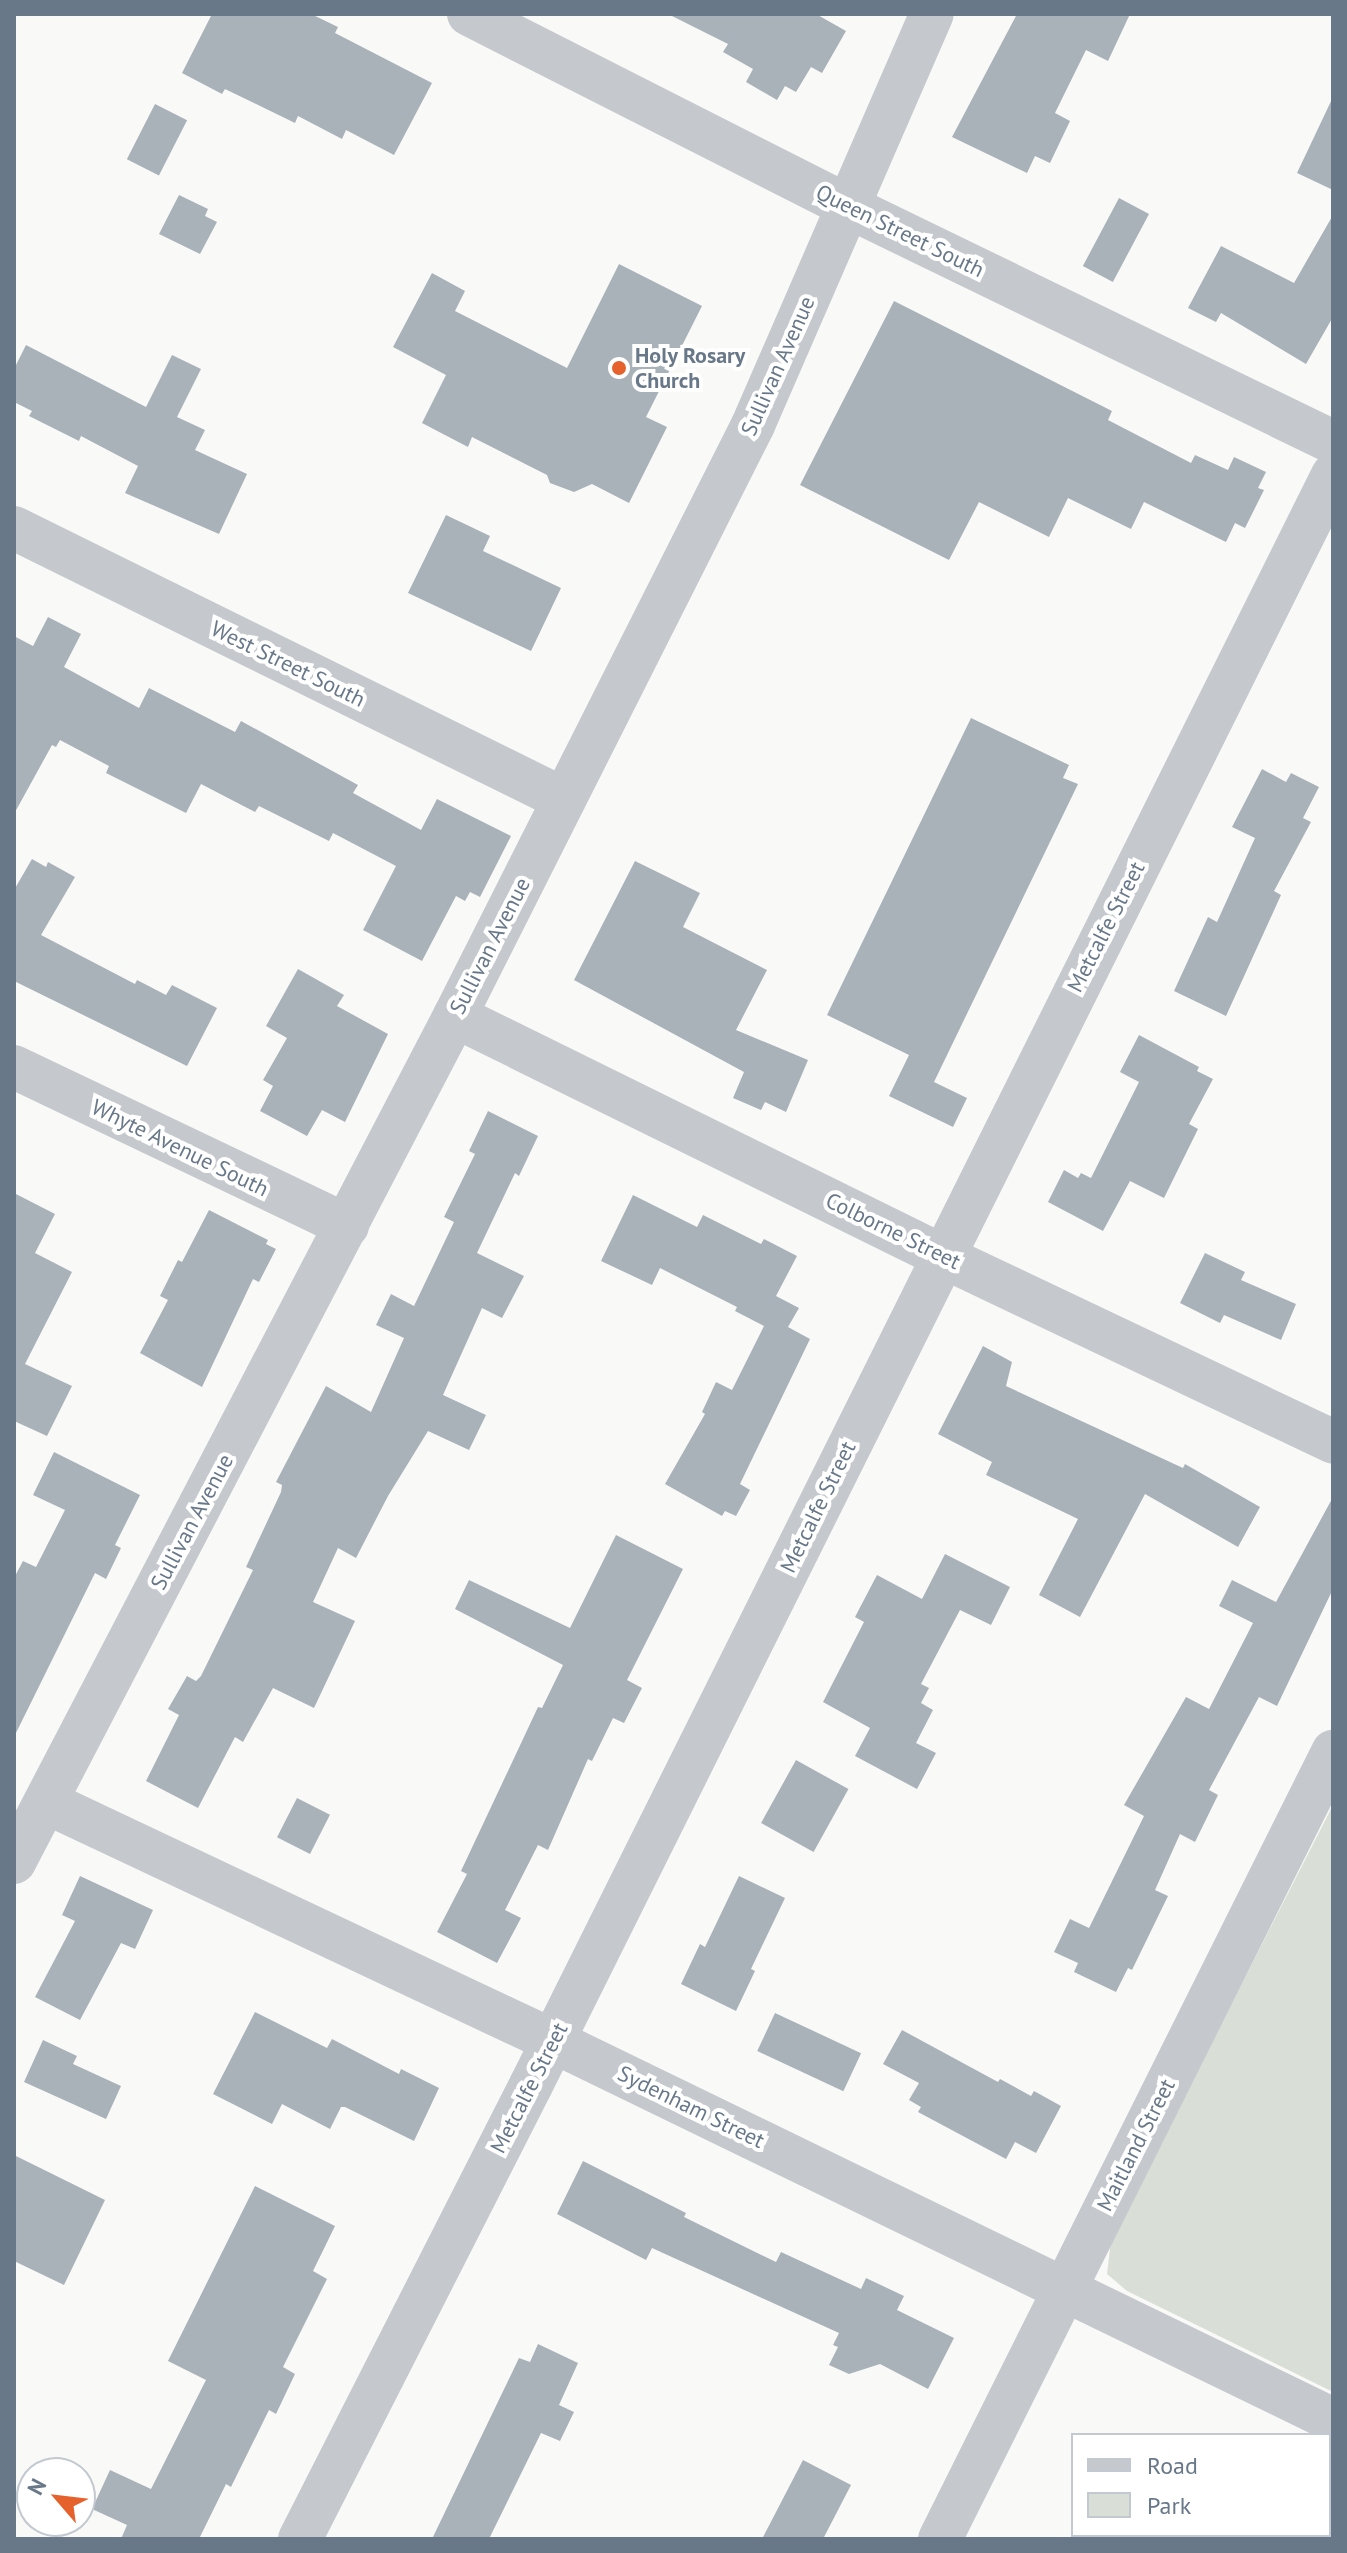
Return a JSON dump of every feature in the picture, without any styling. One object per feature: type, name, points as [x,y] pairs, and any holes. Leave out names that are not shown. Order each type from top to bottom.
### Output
[{"type":"street","name":"Queen Street South","points":[[469,14],[849,207],[1333,442]]},
{"type":"street","name":"Sullivan Avenue","points":[[14,1862],[455,1016],[753,425],[932,14]]},
{"type":"street","name":"Metcalfe Street","points":[[300,2539],[553,2041],[1333,475]]},
{"type":"street","name":"West Street South","points":[[14,528],[563,799]]},
{"type":"street","name":"Colborne Street","points":[[455,1016],[942,1256],[1333,1442]]},
{"type":"street","name":"Whyte Avenue South","points":[[14,1067],[347,1226]]},
{"type":"street","name":"Maitland Street","points":[[940,2539],[1333,1752]]},
{"type":"street","name":"Sydenham Street","points":[[46,1802],[553,2041],[1333,2420]]},
{"type":"green space","points":[[1333,1805],[1333,2392],[1127,2291],[1107,2274],[1111,2240]]},
{"type":"building","points":[[212,14],[311,14],[338,27],[335,33],[432,83],[394,155],[346,130],[342,139],[298,116],[295,123],[225,89],[222,94],[182,73]]},
{"type":"building","points":[[668,14],[816,14],[846,31],[822,73],[811,67],[796,92],[785,86],[777,100],[746,82],[753,69],[723,52],[728,44]]},
{"type":"building","points":[[1017,14],[1130,14],[1108,61],[1086,50],[1055,113],[1070,121],[1050,163],[1035,156],[1027,173],[952,137]]},
{"type":"building","points":[[1333,97],[1333,190],[1297,173]]},
{"type":"building","points":[[155,104],[187,120],[159,176],[127,159]]},
{"type":"building","points":[[179,195],[208,209],[205,216],[217,222],[200,254],[159,234]]},
{"type":"building","points":[[1119,198],[1149,214],[1113,282],[1083,266]]},
{"type":"building","points":[[1333,215],[1333,317],[1306,364],[1221,313],[1216,322],[1188,308],[1221,246],[1294,283]]},
{"type":"building","name":"Holy Rosary Church","points":[[619,264],[702,306],[646,417],[667,427],[629,503],[592,484],[574,492],[550,483],[547,475],[472,437],[468,447],[422,423],[446,375],[393,347],[432,273],[465,291],[455,311],[567,368]]},
{"type":"building","points":[[894,301],[1112,411],[1108,420],[1191,463],[1195,455],[1228,470],[1234,457],[1266,472],[1258,488],[1264,490],[1245,528],[1235,523],[1226,542],[1144,502],[1131,529],[1068,498],[1049,537],[979,502],[949,560],[800,485]]},
{"type":"building","points":[[26,345],[146,407],[172,355],[201,369],[177,417],[205,430],[195,450],[247,474],[219,534],[125,493],[138,466],[81,436],[79,441],[29,416],[32,411],[14,402],[14,369]]},
{"type":"building","points":[[446,515],[490,536],[483,551],[561,588],[531,651],[408,593]]},
{"type":"building","points":[[48,617],[81,634],[64,667],[139,708],[149,688],[235,732],[241,721],[358,785],[353,793],[421,830],[437,799],[511,836],[480,897],[470,892],[465,901],[456,896],[422,961],[363,930],[396,866],[333,833],[329,841],[259,806],[255,812],[201,784],[186,813],[106,773],[109,766],[60,740],[56,747],[52,745],[14,814],[14,636],[33,646]]},
{"type":"building","points":[[971,718],[1069,765],[1063,778],[1078,784],[934,1082],[967,1098],[953,1127],[889,1096],[909,1055],[827,1015]]},
{"type":"building","points":[[1262,769],[1286,782],[1291,773],[1319,787],[1303,818],[1311,822],[1274,891],[1281,895],[1226,1016],[1174,991],[1208,917],[1217,922],[1255,838],[1232,827]]},
{"type":"building","points":[[32,859],[46,867],[48,862],[75,877],[41,935],[135,984],[137,980],[166,995],[172,985],[217,1008],[187,1066],[14,981],[14,890]]},
{"type":"building","points":[[635,861],[700,893],[683,927],[767,970],[736,1030],[808,1060],[786,1112],[765,1102],[761,1110],[733,1098],[744,1072],[574,980]]},
{"type":"building","points":[[298,969],[344,995],[337,1006],[388,1034],[345,1122],[322,1110],[307,1136],[260,1111],[273,1086],[263,1080],[287,1038],[266,1026]]},
{"type":"building","points":[[1139,1035],[1199,1067],[1197,1071],[1213,1079],[1189,1124],[1198,1129],[1164,1198],[1130,1181],[1103,1231],[1048,1202],[1064,1170],[1078,1178],[1081,1173],[1091,1178],[1139,1082],[1120,1072]]},
{"type":"building","points":[[488,1111],[538,1136],[519,1176],[515,1173],[477,1253],[524,1276],[502,1318],[482,1308],[443,1395],[486,1415],[469,1450],[428,1431],[388,1496],[356,1558],[338,1548],[313,1602],[355,1621],[314,1708],[273,1688],[243,1742],[235,1737],[198,1808],[146,1781],[179,1715],[168,1709],[187,1676],[196,1681],[201,1676],[253,1570],[246,1567],[281,1492],[282,1485],[276,1482],[326,1386],[371,1412],[404,1338],[376,1325],[391,1294],[414,1306],[454,1222],[444,1217],[475,1154],[469,1151]]},
{"type":"building","points":[[14,1193],[55,1214],[35,1253],[72,1272],[25,1364],[72,1386],[47,1436],[14,1421]]},
{"type":"building","points":[[633,1195],[697,1227],[703,1215],[761,1244],[764,1239],[797,1256],[776,1296],[799,1308],[788,1327],[810,1339],[740,1484],[750,1490],[736,1516],[725,1511],[722,1516],[665,1484],[705,1414],[702,1412],[716,1382],[732,1390],[764,1326],[735,1311],[737,1307],[660,1268],[652,1285],[601,1261]]},
{"type":"building","points":[[209,1210],[268,1240],[266,1244],[276,1249],[259,1282],[253,1279],[202,1387],[140,1353],[168,1300],[160,1296]]},
{"type":"building","points":[[1205,1253],[1245,1272],[1241,1280],[1296,1304],[1281,1340],[1224,1315],[1220,1323],[1180,1303]]},
{"type":"building","points":[[983,1346],[1012,1362],[1006,1386],[1183,1468],[1185,1464],[1260,1507],[1238,1547],[1145,1494],[1080,1617],[1039,1595],[1078,1519],[986,1475],[992,1462],[938,1434]]},
{"type":"building","points":[[54,1452],[140,1495],[115,1545],[121,1548],[106,1579],[95,1573],[14,1737],[14,1578],[23,1561],[36,1567],[65,1510],[33,1495]]},
{"type":"building","points":[[1333,1497],[1333,1589],[1277,1706],[1259,1697],[1209,1790],[1218,1795],[1195,1842],[1180,1834],[1155,1890],[1168,1896],[1132,1970],[1128,1968],[1116,1992],[1074,1972],[1078,1963],[1054,1952],[1070,1919],[1089,1928],[1144,1816],[1124,1805],[1186,1697],[1209,1709],[1253,1623],[1219,1606],[1232,1580],[1276,1602]]},
{"type":"building","points":[[616,1535],[683,1569],[627,1680],[642,1688],[624,1723],[613,1718],[592,1761],[588,1759],[548,1850],[538,1845],[505,1910],[521,1918],[497,1963],[437,1932],[467,1874],[461,1871],[538,1707],[542,1708],[563,1665],[455,1609],[469,1580],[570,1628]]},
{"type":"building","points":[[945,1554],[1010,1587],[991,1625],[960,1610],[921,1684],[929,1688],[921,1703],[933,1710],[916,1743],[936,1753],[917,1789],[855,1756],[870,1728],[823,1702],[864,1622],[855,1617],[877,1575],[922,1599]]},
{"type":"building","points":[[796,1760],[848,1789],[814,1852],[761,1823]]},
{"type":"building","points":[[297,1798],[330,1815],[310,1854],[277,1837]]},
{"type":"building","points":[[80,1876],[153,1910],[135,1949],[121,1943],[80,2020],[35,1997],[75,1921],[62,1915]]},
{"type":"building","points":[[739,1876],[785,1898],[751,1969],[755,1971],[736,2011],[681,1984],[700,1944],[705,1947]]},
{"type":"building","points":[[255,2012],[327,2048],[332,2039],[399,2074],[401,2069],[439,2088],[414,2141],[345,2107],[341,2107],[330,2129],[282,2104],[272,2124],[213,2094]]},
{"type":"building","points":[[775,2013],[861,2053],[843,2091],[757,2051]]},
{"type":"building","points":[[902,2030],[998,2082],[1000,2079],[1031,2096],[1034,2091],[1061,2106],[1036,2153],[1015,2142],[1006,2159],[918,2112],[921,2107],[909,2100],[919,2083],[883,2064]]},
{"type":"building","points":[[43,2040],[77,2056],[73,2064],[121,2086],[106,2119],[24,2082]]},
{"type":"building","points":[[14,2155],[105,2200],[64,2285],[14,2261]]},
{"type":"building","points":[[583,2161],[686,2213],[684,2217],[776,2262],[781,2252],[861,2289],[866,2278],[904,2296],[897,2310],[954,2338],[928,2389],[880,2364],[849,2374],[829,2365],[838,2347],[833,2345],[839,2333],[652,2248],[646,2260],[557,2214]]},
{"type":"building","points":[[255,2186],[335,2226],[313,2271],[327,2279],[283,2367],[295,2374],[276,2414],[269,2410],[231,2487],[226,2484],[199,2539],[121,2539],[127,2525],[96,2511],[96,2500],[110,2470],[151,2489],[206,2380],[168,2361]]},
{"type":"building","points":[[538,2344],[578,2363],[559,2405],[574,2412],[560,2441],[541,2433],[489,2539],[432,2539],[519,2358],[530,2362]]},
{"type":"building","points":[[803,2460],[851,2485],[823,2539],[762,2539]]},
{"type":"place","name":"Holy Rosary Church","points":[[619,368]]}]
